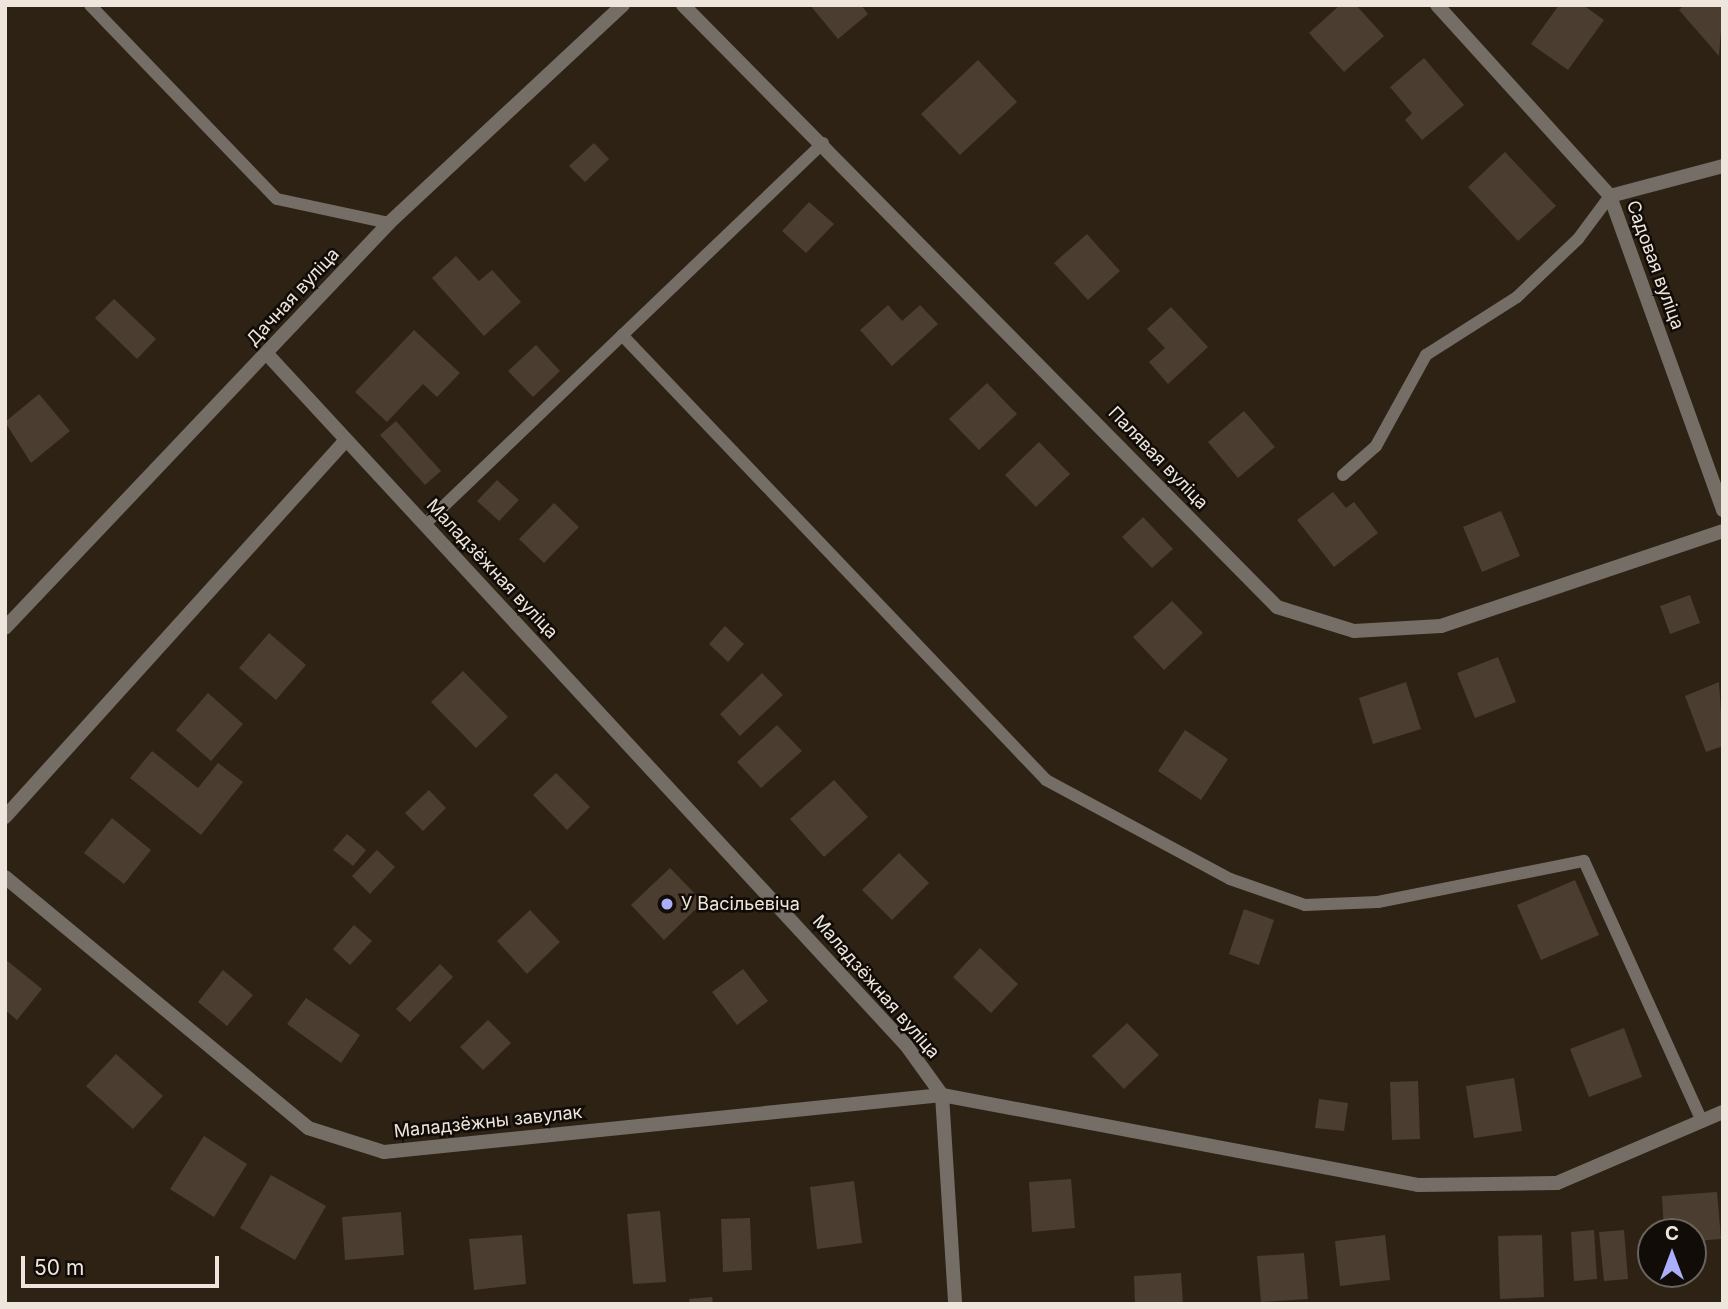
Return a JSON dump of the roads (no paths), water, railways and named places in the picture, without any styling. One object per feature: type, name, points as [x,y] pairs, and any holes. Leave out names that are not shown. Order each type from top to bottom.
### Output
[{"type":"street","name":"Дачная вуліца","points":[[5,628],[389,223],[623,5]]},
{"type":"street","name":"Палявая вуліца","points":[[683,5],[823,143],[1277,607],[1354,631],[1441,626],[1723,531]]},
{"type":"street","name":"Садовая вуліца","points":[[1437,5],[1610,196],[1723,510]]},
{"type":"street","points":[[1610,196],[1723,166]]},
{"type":"street","name":"Маладзёжная вуліца","points":[[267,354],[906,1045],[942,1095]]},
{"type":"street","points":[[5,817],[346,440]]},
{"type":"street","name":"Маладзёжны завулак","points":[[5,877],[307,1128],[384,1152],[942,1095]]},
{"type":"street","points":[[955,1304],[942,1095],[1418,1185],[1557,1183],[1723,1112]]},
{"type":"lane","points":[[90,5],[277,198],[389,223]]},
{"type":"lane","points":[[425,524],[823,143]]},
{"type":"lane","points":[[1343,475],[1376,446],[1426,355],[1517,297],[1578,239],[1610,196]]},
{"type":"lane","points":[[622,335],[1058,786],[1230,879],[1305,905],[1378,902],[1584,861],[1703,1121]]},
{"type":"place","name":"У Васільевіча","points":[[667,904]]}]
